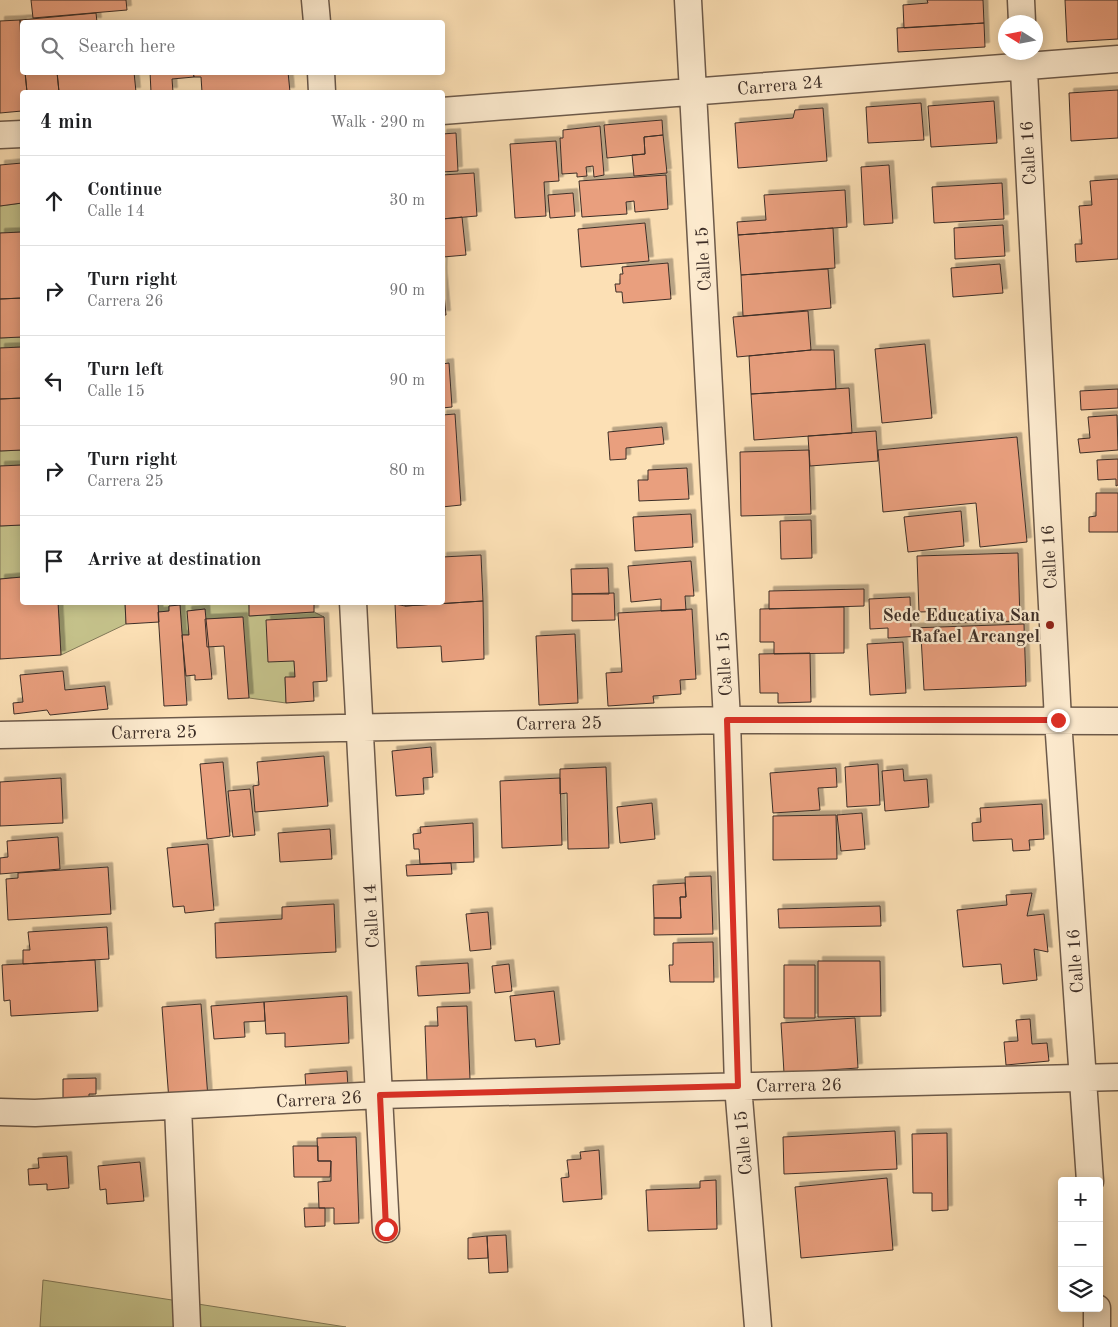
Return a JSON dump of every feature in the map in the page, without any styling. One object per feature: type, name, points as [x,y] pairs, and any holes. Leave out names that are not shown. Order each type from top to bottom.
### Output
[{"type":"street","points":[[316,0],[317,20]]},
{"type":"street","name":"Calle 15","points":[[688,0],[727,720],[738,1086],[758,1327]]},
{"type":"street","points":[[1021,0],[1022,15]]},
{"type":"street","name":"Carrera 24","points":[[1043,59],[1118,59]]},
{"type":"street","name":"Carrera 24","points":[[445,111],[694,93],[1013,60]]},
{"type":"street","name":"Calle 16","points":[[1023,60],[1058,720],[1090,1177]]},
{"type":"street","points":[[320,75],[322,90]]},
{"type":"street","points":[[0,135],[20,134]]},
{"type":"street","name":"Calle 14","points":[[354,605],[386,1229]]},
{"type":"street","name":"Carrera 25","points":[[0,735],[727,720],[1118,721]]},
{"type":"street","name":"Carrera 26","points":[[0,1112],[178,1106],[380,1095],[1118,1077]]},
{"type":"street","points":[[178,1106],[187,1327]]},
{"type":"street","points":[[1097,1312],[1098,1327]]},
{"type":"shaded area","points":[[20,203],[20,232],[0,233],[0,206]]},
{"type":"shaded area","points":[[20,337],[20,347],[0,348],[0,338]]},
{"type":"shaded area","points":[[20,450],[20,465],[0,466],[0,451]]},
{"type":"shaded area","points":[[20,525],[20,577],[0,579],[0,526]]},
{"type":"shaded area","points":[[58,605],[125,605],[126,624],[61,655]]},
{"type":"shaded area","points":[[158,605],[180,605],[169,606],[169,611],[158,612]]},
{"type":"shaded area","points":[[180,605],[249,605],[250,616],[314,612],[324,617],[294,661],[295,677],[285,678],[286,703],[249,698],[242,617],[205,619],[205,609],[188,611],[189,635],[182,635]]},
{"type":"shaded area","points":[[43,1280],[346,1327],[40,1327]]},
{"type":"building","points":[[31,0],[126,0],[127,10],[33,18]]},
{"type":"building","points":[[927,0],[983,0],[984,23],[904,28],[903,5],[928,3]]},
{"type":"building","points":[[1065,0],[1118,0],[1118,39],[1067,42]]},
{"type":"building","points":[[96,13],[97,20],[20,20]]},
{"type":"building","points":[[20,20],[20,75],[25,75],[27,90],[20,90],[20,111],[0,113],[0,21]]},
{"type":"building","points":[[984,23],[985,47],[898,52],[897,28]]},
{"type":"building","points":[[25,75],[57,75],[59,90],[27,90]]},
{"type":"building","points":[[57,75],[134,75],[136,90],[59,90]]},
{"type":"building","points":[[150,75],[194,75],[194,77],[172,79],[173,90],[151,90]]},
{"type":"building","points":[[194,75],[288,75],[290,90],[202,90],[201,77],[194,77]]},
{"type":"building","points":[[1118,90],[1118,138],[1071,141],[1069,93]]},
{"type":"building","points":[[994,101],[997,143],[931,147],[928,106]]},
{"type":"building","points":[[921,103],[924,140],[868,143],[866,107]]},
{"type":"building","points":[[823,108],[827,161],[738,168],[735,123],[793,118],[795,110]]},
{"type":"building","points":[[662,120],[663,135],[644,137],[645,154],[607,158],[604,125]]},
{"type":"building","points":[[600,126],[604,175],[594,177],[593,166],[586,167],[587,176],[577,177],[577,173],[562,174],[560,138],[563,138],[563,130]]},
{"type":"building","points":[[456,133],[458,171],[445,172],[445,134]]},
{"type":"building","points":[[663,135],[667,173],[634,176],[632,155],[645,154],[644,137]]},
{"type":"building","points":[[556,141],[559,181],[544,182],[546,216],[515,218],[510,144]]},
{"type":"building","points":[[20,163],[20,203],[0,206],[0,165]]},
{"type":"building","points":[[889,165],[893,223],[864,225],[861,167]]},
{"type":"building","points":[[474,173],[477,216],[445,219],[445,175]]},
{"type":"building","points":[[666,175],[668,209],[635,212],[634,201],[626,202],[627,214],[582,217],[579,181]]},
{"type":"building","points":[[1118,179],[1118,259],[1076,262],[1075,244],[1082,244],[1079,206],[1092,205],[1090,181]]},
{"type":"building","points":[[1002,183],[1004,219],[934,223],[932,187]]},
{"type":"building","points":[[845,190],[847,227],[738,235],[737,222],[766,220],[764,195]]},
{"type":"building","points":[[573,193],[575,216],[550,218],[548,195]]},
{"type":"building","points":[[462,217],[466,255],[445,257],[445,219]]},
{"type":"building","points":[[645,223],[649,261],[581,267],[578,229]]},
{"type":"building","points":[[1003,225],[1005,256],[955,259],[954,228]]},
{"type":"building","points":[[833,228],[835,268],[741,275],[738,235]]},
{"type":"building","points":[[20,232],[20,298],[0,299],[0,233]]},
{"type":"building","points":[[668,263],[671,299],[623,303],[622,292],[616,292],[615,284],[620,284],[620,274],[623,274],[622,267]]},
{"type":"building","points":[[1000,264],[1003,293],[953,297],[951,268]]},
{"type":"building","points":[[828,269],[831,308],[743,316],[741,275]]},
{"type":"building","points":[[20,298],[20,337],[0,338],[0,299]]},
{"type":"building","points":[[808,311],[811,350],[737,357],[733,317]]},
{"type":"building","points":[[925,344],[932,418],[882,423],[875,349]]},
{"type":"building","points":[[20,347],[20,398],[0,399],[0,348]]},
{"type":"building","points":[[811,350],[834,350],[836,389],[751,394],[749,356]]},
{"type":"building","points":[[449,363],[452,407],[445,408],[445,364]]},
{"type":"building","points":[[849,388],[852,433],[754,440],[751,394]]},
{"type":"building","points":[[1118,389],[1118,408],[1081,410],[1080,391]]},
{"type":"building","points":[[20,398],[20,450],[0,451],[0,399]]},
{"type":"building","points":[[455,414],[461,505],[445,507],[445,415]]},
{"type":"building","points":[[1117,415],[1118,450],[1080,453],[1078,439],[1090,438],[1088,417]]},
{"type":"building","points":[[662,427],[664,444],[626,448],[626,459],[610,460],[608,432]]},
{"type":"building","points":[[876,431],[878,461],[810,466],[808,436]]},
{"type":"building","points":[[1017,437],[1027,542],[980,547],[976,503],[883,512],[878,450]]},
{"type":"building","points":[[809,450],[811,514],[741,516],[740,452]]},
{"type":"building","points":[[1118,459],[1118,485],[1116,486],[1116,479],[1098,480],[1097,460]]},
{"type":"building","points":[[20,465],[20,525],[0,526],[0,466]]},
{"type":"building","points":[[687,468],[689,499],[639,501],[638,480],[648,480],[648,470]]},
{"type":"building","points":[[1096,493],[1118,493],[1118,532],[1089,532],[1089,517],[1096,516]]},
{"type":"building","points":[[961,511],[964,546],[908,552],[904,517]]},
{"type":"building","points":[[691,514],[693,547],[635,551],[633,517]]},
{"type":"building","points":[[811,520],[812,558],[781,559],[780,521]]},
{"type":"building","points":[[1018,553],[1020,621],[952,623],[952,611],[919,612],[917,556]]},
{"type":"building","points":[[481,555],[483,601],[445,603],[445,557]]},
{"type":"building","points":[[691,561],[694,596],[685,596],[686,610],[661,611],[661,599],[631,602],[628,566]]},
{"type":"building","points":[[608,568],[609,594],[572,594],[571,569]]},
{"type":"building","points":[[20,577],[20,605],[58,605],[61,655],[0,659],[0,579]]},
{"type":"building","points":[[864,589],[864,606],[769,609],[769,591]]},
{"type":"building","points":[[614,593],[615,620],[572,621],[572,594]]},
{"type":"building","points":[[910,597],[911,628],[1024,624],[1026,686],[924,690],[921,636],[888,638],[888,628],[870,629],[869,599]]},
{"type":"building","points":[[483,601],[484,659],[442,662],[441,646],[397,648],[395,605],[445,605],[445,603]]},
{"type":"building","points":[[125,605],[158,605],[159,622],[126,624]]},
{"type":"building","points":[[180,605],[187,705],[164,706],[158,612],[169,611],[169,606]]},
{"type":"building","points":[[249,605],[314,605],[314,612],[249,616]]},
{"type":"building","points":[[844,607],[844,653],[774,654],[774,642],[760,642],[760,609]]},
{"type":"building","points":[[205,609],[212,679],[195,680],[195,675],[186,676],[182,635],[189,635],[187,611]]},
{"type":"building","points":[[692,609],[696,679],[680,680],[681,694],[653,696],[654,703],[608,706],[606,673],[622,672],[618,613]]},
{"type":"building","points":[[243,617],[249,698],[228,699],[224,646],[207,647],[205,619]]},
{"type":"building","points":[[324,617],[327,681],[313,682],[314,701],[286,703],[285,677],[295,677],[294,661],[268,662],[266,620]]},
{"type":"building","points":[[575,634],[578,703],[539,705],[536,636]]},
{"type":"building","points":[[903,642],[906,693],[870,695],[867,644]]},
{"type":"building","points":[[810,653],[811,702],[778,703],[778,693],[760,693],[759,654]]},
{"type":"building","points":[[63,671],[65,690],[105,686],[108,709],[50,715],[47,710],[14,714],[13,703],[23,702],[20,675]]},
{"type":"building","points":[[431,747],[433,777],[423,778],[424,794],[396,796],[392,751]]},
{"type":"building","points":[[324,756],[328,806],[255,812],[253,786],[259,785],[257,762]]},
{"type":"building","points":[[223,762],[230,836],[207,839],[200,764]]},
{"type":"building","points":[[878,764],[880,805],[847,807],[845,767]]},
{"type":"building","points":[[606,767],[609,848],[568,849],[567,793],[560,794],[560,769]]},
{"type":"building","points":[[836,768],[837,787],[818,788],[820,810],[773,813],[770,773]]},
{"type":"building","points":[[903,769],[904,781],[927,779],[929,807],[885,811],[882,771]]},
{"type":"building","points":[[61,778],[63,823],[0,826],[0,782]]},
{"type":"building","points":[[560,778],[562,845],[502,848],[500,781]]},
{"type":"building","points":[[250,789],[255,835],[233,837],[228,791]]},
{"type":"building","points":[[652,803],[655,839],[620,843],[617,807]]},
{"type":"building","points":[[1042,804],[1044,839],[1029,840],[1030,850],[1013,851],[1012,839],[973,841],[972,823],[981,822],[980,808]]},
{"type":"building","points":[[862,813],[865,849],[841,851],[837,815]]},
{"type":"building","points":[[836,815],[837,859],[773,860],[773,816]]},
{"type":"building","points":[[473,823],[474,862],[420,864],[419,849],[414,849],[413,834],[421,833],[420,827]]},
{"type":"building","points":[[330,829],[332,859],[280,862],[278,833]]},
{"type":"building","points":[[58,837],[60,869],[0,874],[0,858],[8,857],[7,841]]},
{"type":"building","points":[[208,844],[214,910],[185,913],[184,906],[173,907],[167,848]]},
{"type":"building","points":[[451,863],[452,874],[407,876],[406,865]]},
{"type":"building","points":[[108,867],[111,914],[8,920],[6,879],[18,878],[18,873]]},
{"type":"building","points":[[711,876],[713,934],[654,935],[654,918],[681,918],[680,897],[686,897],[685,877]]},
{"type":"building","points":[[685,883],[686,897],[680,897],[681,918],[654,918],[653,885]]},
{"type":"building","points":[[1032,893],[1027,916],[1044,914],[1048,952],[1034,949],[1037,980],[1003,984],[1001,964],[963,967],[957,910],[1007,905],[1006,895]]},
{"type":"building","points":[[334,904],[336,952],[216,958],[215,923],[282,919],[282,907]]},
{"type":"building","points":[[880,906],[881,926],[779,928],[778,909]]},
{"type":"building","points":[[488,912],[491,949],[470,951],[466,914]]},
{"type":"building","points":[[107,927],[109,959],[23,964],[23,950],[30,950],[28,932]]},
{"type":"building","points":[[713,942],[714,982],[670,982],[669,965],[673,965],[673,943]]},
{"type":"building","points":[[95,960],[98,1011],[11,1016],[10,1000],[4,1001],[2,965]]},
{"type":"building","points":[[818,961],[880,961],[881,1016],[818,1017]]},
{"type":"building","points":[[468,963],[470,993],[418,996],[416,966]]},
{"type":"building","points":[[509,964],[512,991],[495,993],[492,966]]},
{"type":"building","points":[[784,965],[815,965],[815,1018],[784,1018]]},
{"type":"building","points":[[554,991],[560,1044],[536,1047],[535,1039],[515,1041],[510,996]]},
{"type":"building","points":[[347,996],[349,1043],[285,1047],[285,1033],[266,1034],[264,1002]]},
{"type":"building","points":[[264,1002],[265,1021],[244,1022],[245,1037],[214,1039],[211,1006]]},
{"type":"building","points":[[201,1004],[208,1098],[169,1101],[162,1007]]},
{"type":"building","points":[[467,1006],[470,1079],[427,1081],[425,1026],[438,1026],[437,1007]]},
{"type":"building","points":[[855,1018],[858,1068],[784,1073],[781,1023]]},
{"type":"building","points":[[1030,1019],[1032,1044],[1047,1043],[1049,1061],[1006,1065],[1004,1042],[1018,1041],[1016,1020]]},
{"type":"building","points":[[347,1071],[348,1087],[306,1090],[305,1074]]},
{"type":"building","points":[[96,1078],[96,1094],[89,1094],[89,1105],[63,1105],[63,1079]]},
{"type":"building","points":[[895,1131],[897,1169],[784,1174],[783,1137]]},
{"type":"building","points":[[947,1133],[948,1210],[932,1211],[932,1193],[913,1193],[912,1134]]},
{"type":"building","points":[[356,1137],[359,1223],[334,1224],[334,1208],[319,1208],[318,1182],[331,1181],[331,1161],[318,1161],[317,1138]]},
{"type":"building","points":[[293,1146],[318,1146],[318,1161],[331,1161],[330,1177],[294,1177]]},
{"type":"building","points":[[599,1150],[602,1199],[563,1202],[561,1178],[569,1177],[567,1160],[581,1159],[580,1152]]},
{"type":"building","points":[[67,1156],[69,1188],[47,1190],[47,1184],[29,1185],[28,1169],[39,1168],[38,1158]]},
{"type":"building","points":[[140,1162],[144,1201],[107,1204],[106,1189],[100,1190],[98,1166]]},
{"type":"building","points":[[887,1178],[893,1250],[801,1258],[795,1187]]},
{"type":"building","points":[[716,1180],[717,1229],[648,1231],[646,1190],[700,1188],[700,1181]]},
{"type":"building","points":[[304,1208],[325,1208],[325,1226],[305,1227]]},
{"type":"building","points":[[506,1235],[508,1272],[489,1273],[487,1236]]},
{"type":"building","points":[[487,1236],[488,1258],[468,1259],[468,1238]]},
{"type":"place","name":"Sede Educativa San Rafael Arcangel","points":[[1050,625]]},
{"type":"route","points":[[386,1229],[380,1095],[738,1086],[727,720],[1058,720]]}]
